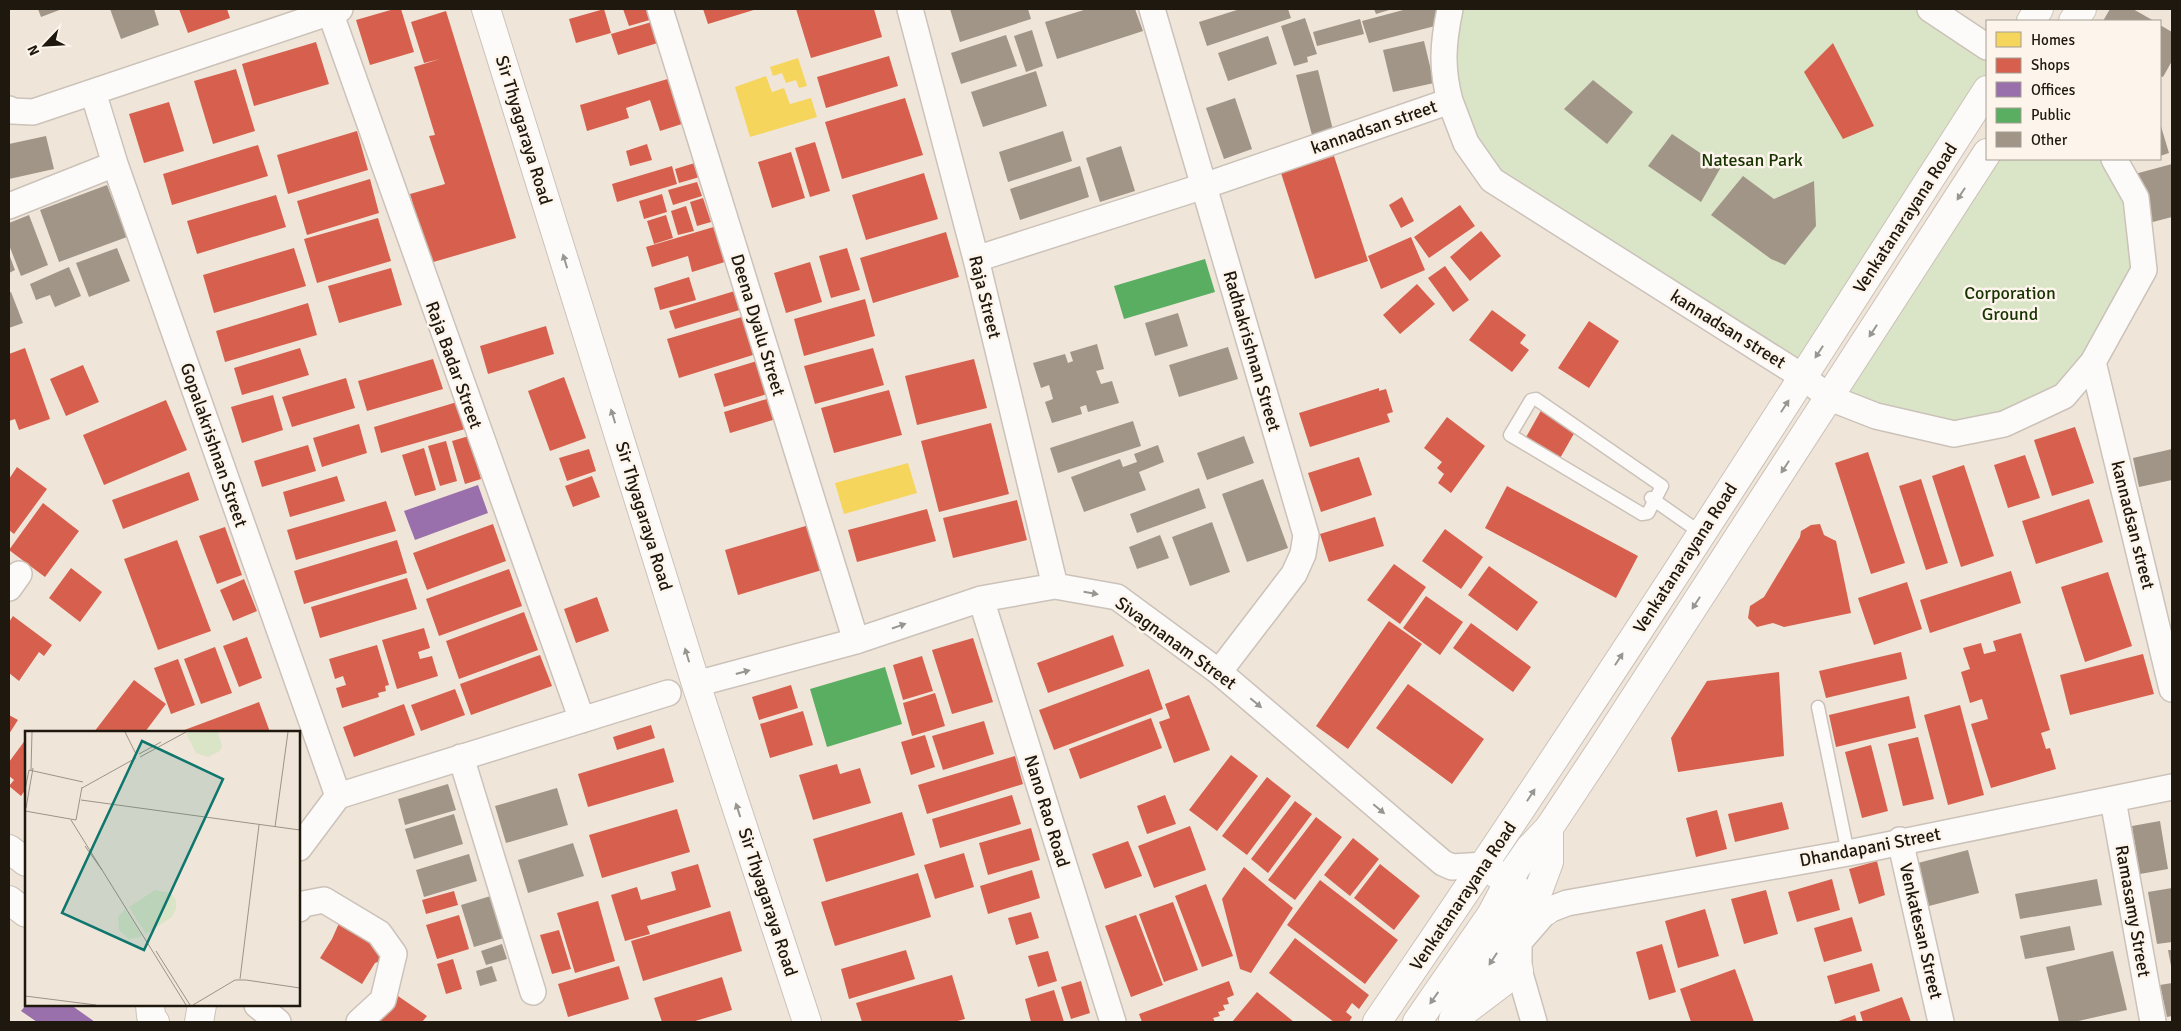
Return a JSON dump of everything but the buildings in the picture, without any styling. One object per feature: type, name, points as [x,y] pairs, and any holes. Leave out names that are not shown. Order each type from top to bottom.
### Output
[{"type":"main road","name":"Sir Thyagaraya Road","points":[[486,9],[696,684],[807,1022]]},
{"type":"main road","points":[[2032,20],[2039,9]]},
{"type":"main road","points":[[2074,20],[2082,9]]},
{"type":"main road","name":"Venkatanarayana Road","points":[[1377,1022],[1485,865],[1803,377],[1986,92]]},
{"type":"main road","name":"Venkatanarayana Road","points":[[1417,1022],[1491,915],[1530,848],[1549,828],[1830,398],[1986,155]]},
{"type":"main road","points":[[1452,1021],[1546,901],[1549,828]]},
{"type":"main road","points":[[9,850],[25,861]]},
{"type":"main road","points":[[1485,865],[1508,883],[1546,901]]},
{"type":"main road","points":[[9,900],[25,912]]},
{"type":"main road","points":[[1452,1021],[1519,970]]},
{"type":"main road","points":[[150,1006],[151,1016],[155,1022]]},
{"type":"street","name":"Deena Dyalu Street","points":[[660,9],[856,641]]},
{"type":"street","name":"Raja Street","points":[[910,9],[976,259],[1055,586]]},
{"type":"street","name":"Radhakrishnan Street","points":[[1152,9],[1306,535],[1303,554],[1294,574],[1219,672]]},
{"type":"street","points":[[1450,9],[1444,40],[1443,76],[1450,101]]},
{"type":"street","points":[[1930,9],[1986,46]]},
{"type":"street","points":[[9,109],[12,111],[33,112],[333,10]]},
{"type":"street","name":"Raja Badar Street","points":[[333,10],[582,720]]},
{"type":"street","name":"Gopalakrishnan Street","points":[[93,92],[115,164],[338,796]]},
{"type":"street","name":"kannadsan street","points":[[976,259],[1204,186],[1450,101],[1466,143],[1492,180],[1803,377],[1830,398],[1876,416],[1954,434],[2004,424],[2064,396],[2093,362],[2144,270],[2136,198],[2115,160]]},
{"type":"street","points":[[9,206],[115,164]]},
{"type":"street","name":"kannadsan street","points":[[2093,362],[2172,689]]},
{"type":"street","name":"Sivagnanam Street","points":[[696,684],[856,641],[981,599],[1055,586],[1117,597],[1219,672],[1443,863],[1452,867],[1485,865]]},
{"type":"street","name":"Nano Rao Road","points":[[981,599],[1113,1022]]},
{"type":"street","points":[[300,847],[338,796],[668,693]]},
{"type":"street","points":[[462,756],[533,992]]},
{"type":"street","name":"Dhandapani Street","points":[[1546,901],[1848,852],[1900,840],[2172,787]]},
{"type":"street","name":"Ramasamy Street","points":[[2113,800],[2154,1022]]},
{"type":"street","name":"Venkatesan Street","points":[[1900,840],[1941,1022]]},
{"type":"street","points":[[300,908],[303,904],[324,900],[379,933],[394,954],[383,1000],[359,1022]]},
{"type":"street","points":[[1534,1022],[1519,970],[1518,942],[1546,901]]},
{"type":"street","points":[[258,1006],[278,1022]]},
{"type":"lane","points":[[1536,399],[1662,486],[1656,501],[1648,513],[1642,514],[1510,434],[1531,400],[1536,399]]},
{"type":"lane","points":[[1656,501],[1701,533]]},
{"type":"lane","points":[[1818,707],[1848,852]]},
{"type":"green space","name":"Natesan Park","points":[[1449,9],[1923,9],[1986,51],[1986,75],[1798,368],[1495,176],[1455,99]]},
{"type":"green space","name":"Corporation Ground","points":[[1986,160],[2109,160],[2132,202],[2139,271],[2062,392],[1957,428],[1839,394]]}]
